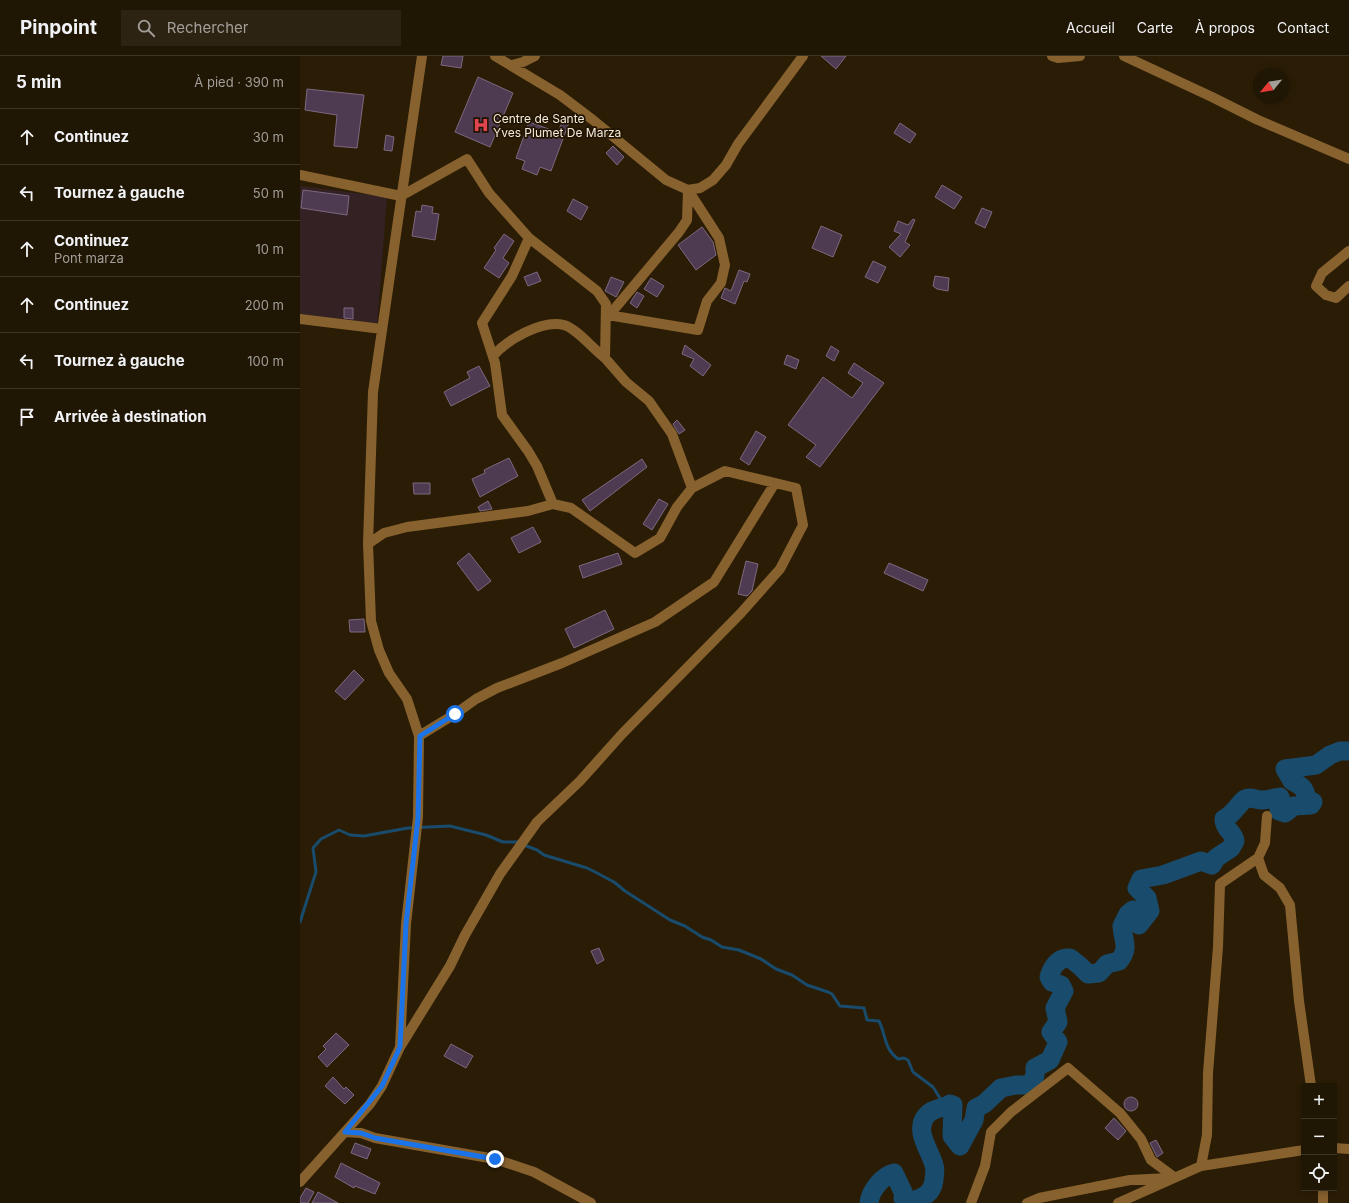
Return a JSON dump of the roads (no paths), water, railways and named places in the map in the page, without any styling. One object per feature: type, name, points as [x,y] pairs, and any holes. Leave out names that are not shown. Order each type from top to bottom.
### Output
[{"type":"street","points":[[400,1047],[406,924],[418,818],[420,736],[407,699],[389,673],[377,643],[371,621],[368,544],[373,392],[396,245],[401,196],[422,56]]},
{"type":"street","points":[[495,56],[560,95],[666,180],[688,190],[719,238],[725,265],[721,283],[707,301],[698,330],[606,319]]},
{"type":"street","points":[[512,65],[524,59],[535,56]]},
{"type":"street","points":[[688,190],[700,188],[713,180],[726,165],[742,138],[803,56]]},
{"type":"street","points":[[1052,56],[1058,58],[1080,56]]},
{"type":"street","points":[[1124,56],[1212,96],[1258,120],[1349,159]]},
{"type":"street","points":[[300,175],[401,196],[467,159],[489,193],[529,238],[597,291],[606,304],[604,358]]},
{"type":"street","points":[[606,319],[650,268],[687,220],[688,190]]},
{"type":"street","points":[[529,238],[512,276],[482,323],[492,356],[502,415],[531,456],[553,504]]},
{"type":"street","points":[[1349,251],[1322,273],[1316,286],[1326,295],[1336,298],[1349,286]]},
{"type":"street","points":[[300,319],[382,329]]},
{"type":"street","points":[[492,356],[502,346],[520,335],[546,325],[565,325],[578,334],[604,358],[626,382],[649,401],[672,434],[692,488]]},
{"type":"street","points":[[300,1182],[345,1132],[382,1086],[400,1047],[450,966],[465,935],[500,874],[537,822],[580,781],[622,734],[741,613],[780,569],[803,525],[796,488],[725,471],[692,488],[677,507],[660,538],[635,554],[571,508],[553,504],[528,511],[407,527],[384,533],[368,544]]},
{"type":"street","points":[[420,736],[476,699],[497,688],[656,622],[714,582],[775,483]]},
{"type":"street","points":[[1201,1166],[1207,1135],[1208,1073],[1217,961],[1220,884],[1258,858],[1265,843],[1267,816]]},
{"type":"street","points":[[1258,858],[1264,875],[1280,888],[1290,905],[1299,1001],[1311,1083]]},
{"type":"street","points":[[971,1203],[985,1166],[991,1132],[1011,1112],[1068,1068],[1120,1113],[1141,1139],[1151,1160],[1174,1177]]},
{"type":"street","points":[[345,1132],[361,1133],[375,1138],[495,1159],[534,1172],[591,1203]]},
{"type":"street","points":[[1337,1148],[1349,1149]]},
{"type":"street","points":[[1118,1203],[1201,1166],[1301,1150]]},
{"type":"street","points":[[1027,1203],[1039,1198],[1130,1180],[1174,1177]]},
{"type":"street","points":[[1322,1191],[1323,1203]]},
{"type":"waterway","points":[[908,1203],[925,1196],[931,1190],[933,1185],[935,1167],[922,1134],[923,1122],[928,1113],[950,1104],[953,1105],[952,1136],[960,1146],[974,1120],[976,1108],[984,1104],[1001,1088],[1031,1083],[1035,1076],[1035,1068],[1050,1060],[1058,1042],[1051,1032],[1058,1022],[1055,1008],[1064,991],[1061,985],[1052,982],[1049,977],[1056,963],[1062,959],[1070,958],[1088,974],[1099,973],[1107,964],[1119,961],[1125,948],[1122,926],[1128,914],[1133,910],[1139,925],[1150,911],[1147,898],[1137,888],[1141,879],[1163,875],[1201,861],[1212,865],[1216,858],[1231,848],[1235,841],[1233,835],[1227,829],[1224,819],[1231,814],[1245,799],[1249,798],[1263,800],[1280,797],[1282,804],[1279,811],[1285,813],[1294,806],[1311,805],[1313,802],[1306,798],[1304,789],[1292,781],[1285,769],[1316,765],[1330,755],[1340,751],[1349,751]]},
{"type":"waterway","points":[[300,922],[316,872],[313,848],[321,839],[339,830],[350,835],[364,836],[408,828],[450,826],[486,835],[503,842],[519,842]]},
{"type":"waterway","points":[[524,845],[537,850],[544,855],[587,868],[597,873],[614,882],[625,891],[670,920],[685,926],[702,937],[711,940],[722,947],[739,950],[761,959],[776,969],[792,975],[807,985],[832,994],[840,1006],[864,1008],[867,1020],[879,1021],[890,1051],[893,1055],[898,1059],[904,1058],[908,1060],[913,1072],[933,1087],[945,1106]]},
{"type":"waterway","points":[[869,1203],[874,1189],[878,1184],[890,1174],[894,1173],[904,1194],[903,1198],[907,1203]]},
{"type":"place","name":"Centre de Sante Yves Plumet De Marza","points":[[481,125]]}]
